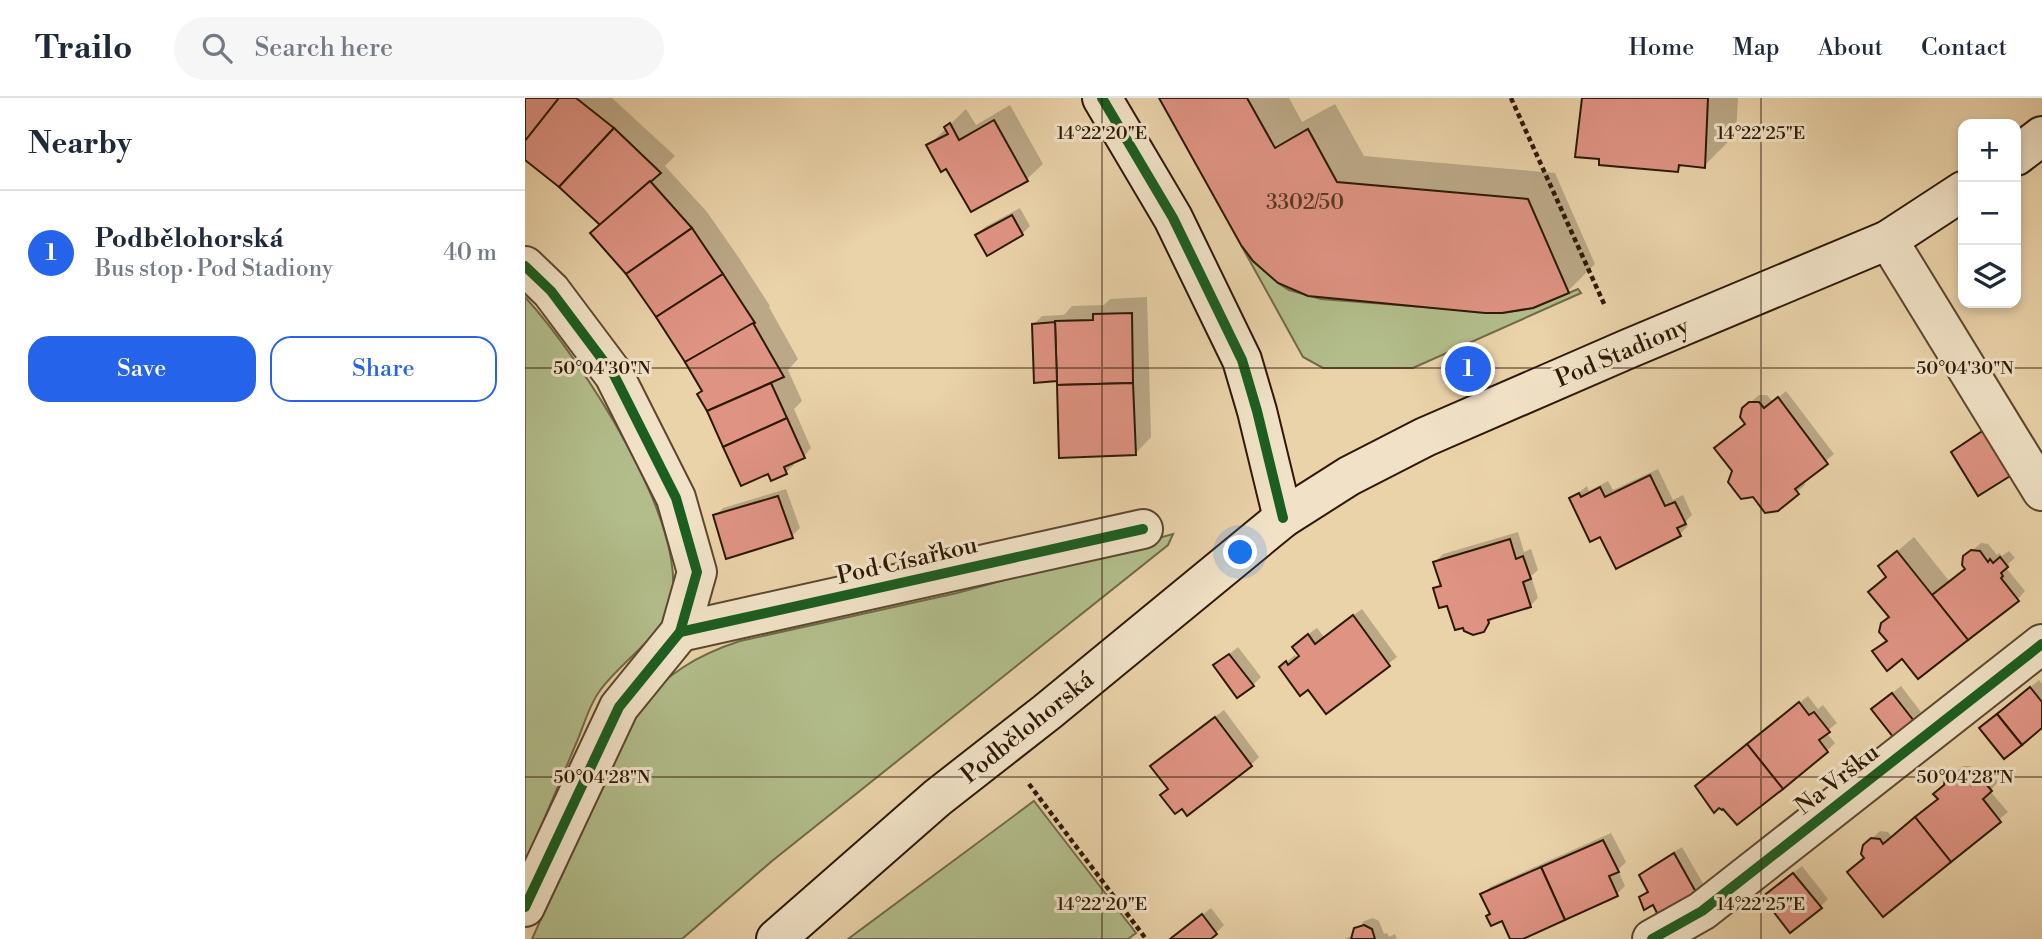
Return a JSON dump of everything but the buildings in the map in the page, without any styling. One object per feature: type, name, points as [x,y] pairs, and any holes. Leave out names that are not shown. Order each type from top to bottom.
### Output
[{"type":"street","points":[[1102,98],[1173,218],[1242,360],[1283,518]]},
{"type":"street","points":[[2021,152],[2042,136]]},
{"type":"street","name":"Pod Stadiony","points":[[1283,518],[1349,476],[1405,446],[1888,240],[1958,194]]},
{"type":"street","points":[[1888,240],[2042,491]]},
{"type":"street","points":[[525,266],[551,290],[614,375],[676,498],[697,572],[680,632],[619,707],[525,906]]},
{"type":"street","name":"Podbělohorská","points":[[776,939],[937,798],[1047,712],[1283,518]]},
{"type":"street","name":"Pod Císařkou","points":[[680,632],[1143,529]]},
{"type":"street","name":"Na Vršku","points":[[1652,939],[1702,911],[2042,644]]},
{"type":"path","points":[[1511,98],[1605,306]]},
{"type":"path","points":[[1029,784],[1146,939]]},
{"type":"green space","points":[[1241,245],[1253,261],[1278,283],[1289,290],[1321,299],[1502,313],[1533,308],[1578,289],[1581,293],[1413,368],[1323,368],[1303,357]]},
{"type":"green space","points":[[525,297],[573,359],[626,444],[649,489],[665,533],[673,573],[670,607],[665,618],[649,640],[607,682],[595,698],[525,863]]},
{"type":"green space","points":[[1173,534],[1168,545],[772,861],[682,939],[532,939],[636,707],[683,667],[740,641],[957,593]]},
{"type":"green space","points":[[1034,801],[1136,933],[1128,939],[848,939]]},
{"type":"cycle path","points":[[1102,98],[1173,218],[1242,360],[1283,518]]},
{"type":"cycle path","points":[[525,266],[551,291],[614,375],[676,498],[697,572],[680,632],[619,707],[525,907]]},
{"type":"cycle path","points":[[680,632],[1143,529]]},
{"type":"cycle path","points":[[1652,939],[1702,911],[2042,644]]},
{"type":"place","name":"Podbělohorská","points":[[1468,369]]}]
